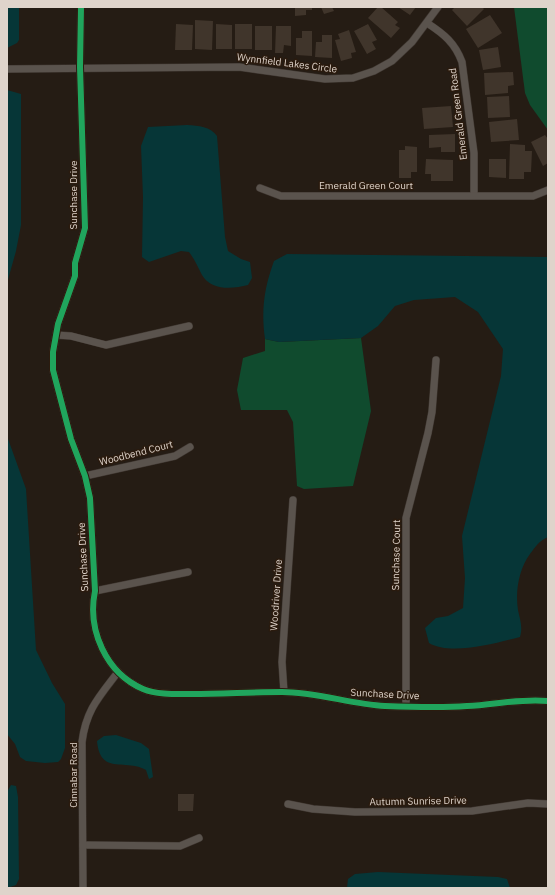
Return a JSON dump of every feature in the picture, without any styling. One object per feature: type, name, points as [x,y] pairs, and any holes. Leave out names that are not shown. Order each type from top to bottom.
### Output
[{"type":"street","name":"Sunchase Drive","points":[[81,7],[80,67],[85,228],[75,263],[74,276],[58,324],[53,352],[53,370],[71,439],[85,476],[90,498],[95,591],[93,603],[96,634],[111,664],[124,678],[145,690],[171,694],[284,692],[350,703],[406,706],[466,706],[515,701],[548,701]]},
{"type":"street","name":"Wynnfield Lakes Circle","points":[[7,69],[80,67],[247,67],[318,78],[344,80],[365,75],[392,61],[408,46],[438,7]]},
{"type":"street","name":"Emerald Green Road","points":[[427,23],[450,40],[457,49],[462,62],[474,153],[474,195]]},
{"type":"street","name":"Emerald Green Court","points":[[260,188],[281,196],[532,196],[548,190]]},
{"type":"street","points":[[56,336],[72,336],[106,345],[189,326]]},
{"type":"street","name":"Sunchase Court","points":[[406,706],[406,518],[432,412],[436,360]]},
{"type":"street","name":"Woodbend Court","points":[[85,476],[175,456],[190,447]]},
{"type":"street","name":"Woodriver Drive","points":[[284,692],[282,662],[293,500]]},
{"type":"street","points":[[95,591],[188,572]]},
{"type":"street","name":"Cinnabar Road","points":[[83,888],[82,742],[84,727],[92,707],[118,672]]},
{"type":"street","name":"Autumn Sunrise Drive","points":[[288,804],[313,809],[354,812],[472,811],[528,803],[548,804]]},
{"type":"street","points":[[82,845],[180,846],[199,838]]},
{"type":"green space","points":[[514,7],[548,7],[548,130],[530,105],[525,93]]},
{"type":"green space","points":[[361,338],[371,411],[353,486],[304,489],[297,486],[293,422],[287,410],[241,410],[237,390],[243,358],[265,351],[265,339],[279,342]]},
{"type":"water","points":[[7,7],[19,7],[19,40],[17,43],[7,48]]},
{"type":"water","points":[[7,90],[21,94],[21,225],[16,251],[7,283]]},
{"type":"water","points":[[187,125],[208,128],[217,136],[225,237],[228,251],[241,259],[250,262],[252,278],[248,285],[223,288],[211,284],[202,275],[189,252],[181,251],[149,262],[142,257],[143,197],[141,146],[148,127]]},
{"type":"water","points":[[287,254],[548,257],[548,537],[540,542],[526,560],[519,580],[517,603],[521,627],[520,637],[474,647],[438,647],[429,643],[425,628],[436,618],[448,616],[463,608],[465,578],[462,536],[501,376],[503,349],[478,312],[455,297],[414,300],[395,306],[378,326],[361,338],[279,342],[265,339],[263,309],[268,281],[274,261]]},
{"type":"water","points":[[7,436],[26,489],[36,650],[52,683],[65,704],[65,748],[61,759],[58,762],[45,763],[26,761],[20,757],[15,744],[7,734]]},
{"type":"water","points":[[116,735],[141,743],[149,749],[153,777],[149,779],[146,770],[138,767],[115,764],[103,759],[99,752],[97,741],[104,736]]},
{"type":"water","points":[[11,785],[16,786],[18,797],[19,879],[16,885],[7,888],[7,792]]},
{"type":"water","points":[[378,872],[498,877],[507,879],[510,888],[347,888],[348,879],[355,874]]},
{"type":"building","points":[[295,7],[312,7],[312,10],[306,10],[306,15],[295,16]]},
{"type":"building","points":[[321,7],[332,7],[334,11],[324,14]]},
{"type":"building","points":[[378,7],[381,7],[398,22],[395,25],[400,28],[391,38],[368,18]]},
{"type":"building","points":[[398,7],[416,7],[410,15]]},
{"type":"building","points":[[455,7],[482,7],[484,9],[467,26],[452,10]]},
{"type":"building","points":[[490,15],[502,33],[478,48],[466,29]]},
{"type":"building","points":[[195,20],[213,21],[212,50],[195,49]]},
{"type":"building","points":[[176,24],[193,25],[192,50],[175,50]]},
{"type":"building","points":[[216,24],[232,25],[232,49],[216,49]]},
{"type":"building","points":[[235,24],[252,24],[252,49],[235,49]]},
{"type":"building","points":[[368,24],[377,40],[372,42],[376,49],[367,54],[354,31]]},
{"type":"building","points":[[255,26],[272,26],[272,50],[255,50]]},
{"type":"building","points":[[276,26],[291,26],[291,46],[284,45],[283,53],[275,53]]},
{"type":"building","points":[[349,30],[356,52],[351,53],[352,58],[341,61],[335,40],[340,39],[338,34]]},
{"type":"building","points":[[302,31],[312,31],[312,56],[296,55],[296,38],[302,38]]},
{"type":"building","points":[[322,35],[332,35],[332,58],[315,57],[316,42],[322,42]]},
{"type":"building","points":[[498,47],[501,67],[483,70],[479,50]]},
{"type":"building","points":[[513,72],[514,85],[508,86],[508,93],[485,95],[484,73]]},
{"type":"building","points":[[509,96],[510,117],[488,118],[487,97]]},
{"type":"building","points":[[451,106],[453,127],[424,129],[422,108]]},
{"type":"building","points":[[517,119],[519,140],[491,142],[489,122]]},
{"type":"building","points":[[455,134],[455,152],[441,152],[441,147],[429,148],[429,135]]},
{"type":"building","points":[[545,135],[548,139],[548,163],[543,166],[531,142]]},
{"type":"building","points":[[510,144],[525,145],[525,151],[532,151],[531,172],[524,172],[524,179],[509,179]]},
{"type":"building","points":[[405,146],[417,147],[417,172],[411,172],[411,178],[399,178],[399,150],[405,150]]},
{"type":"building","points":[[426,159],[453,160],[453,181],[431,181],[431,174],[425,174]]},
{"type":"building","points":[[489,159],[506,159],[506,178],[489,177]]},
{"type":"building","points":[[178,794],[194,794],[193,811],[178,811]]},
{"type":"cycle path","points":[[81,7],[80,67],[85,228],[75,263],[75,276],[58,324],[53,352],[53,370],[71,439],[85,476],[90,498],[95,591],[93,606],[94,621],[102,649],[109,661],[130,682],[143,689],[161,693],[295,693],[372,705],[416,707],[457,707],[527,700],[548,701]]}]
